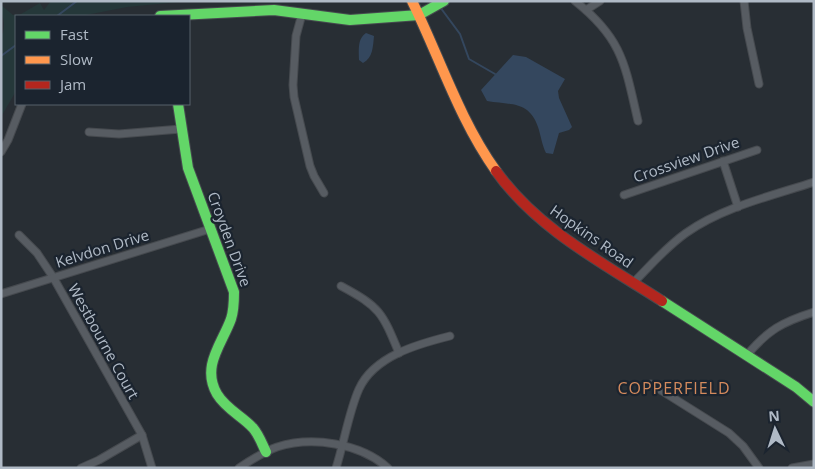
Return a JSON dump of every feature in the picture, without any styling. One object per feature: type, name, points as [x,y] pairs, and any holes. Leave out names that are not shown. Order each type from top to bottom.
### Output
[{"type":"street","name":"Hopkins Road","points":[[412,1],[485,157],[507,186],[536,215],[572,244],[796,387],[814,402]]},
{"type":"street","points":[[185,15],[274,10],[350,20],[419,15],[444,1]]},
{"type":"street","points":[[574,1],[586,10],[611,36],[620,52],[638,121]]},
{"type":"street","points":[[586,10],[600,1]]},
{"type":"street","points":[[744,1],[747,28],[759,84]]},
{"type":"street","points":[[302,14],[296,36],[294,97],[310,166],[324,193]]},
{"type":"street","points":[[1,152],[8,140],[22,105]]},
{"type":"street","name":"Croyden Drive","points":[[178,105],[188,168],[236,300],[233,316],[222,334],[212,358],[211,374],[213,384],[223,402],[254,429],[266,452]]},
{"type":"street","points":[[89,132],[119,134],[181,130]]},
{"type":"street","name":"Crossview Drive","points":[[624,195],[756,150]]},
{"type":"street","points":[[723,161],[738,207]]},
{"type":"street","points":[[633,283],[685,234],[713,218],[738,207],[814,182]]},
{"type":"street","name":"Kelvdon Drive","points":[[1,294],[210,229]]},
{"type":"street","name":"Westbourne Court","points":[[19,235],[37,253],[53,277],[142,435],[152,468]]},
{"type":"street","points":[[341,286],[367,300],[376,308],[386,322],[399,353]]},
{"type":"street","points":[[746,356],[773,328],[786,321],[814,312]]},
{"type":"street","points":[[336,468],[358,390],[366,377],[376,367],[399,353],[433,340],[450,336]]},
{"type":"street","points":[[651,384],[728,433],[743,446],[758,468]]},
{"type":"street","points":[[81,468],[100,460],[142,435]]},
{"type":"street","points":[[239,468],[277,447],[305,442],[317,442],[343,447],[372,457],[388,468]]},
{"type":"street","points":[[792,468],[814,464]]},
{"type":"shaded area","points":[[51,1],[189,1],[127,7],[86,15],[15,15],[15,93],[1,117],[1,34],[3,33],[4,24],[1,5],[13,15],[21,14],[40,3],[44,10]]},
{"type":"water","points":[[366,33],[374,36],[371,55],[363,63],[359,60],[359,45],[361,38]]},
{"type":"water","points":[[513,55],[526,57],[565,79],[558,91],[559,98],[572,127],[559,133],[553,154],[546,153],[538,127],[530,113],[524,108],[511,104],[487,101],[481,90]]},
{"type":"waterway","points":[[58,15],[77,1]]},
{"type":"waterway","points":[[440,7],[460,34],[469,59],[495,74]]},
{"type":"waterway","points":[[1,56],[15,46]]},
{"type":"traffic: fast","points":[[179,15],[274,10],[350,20],[419,15],[444,1]]},
{"type":"traffic: fast","points":[[178,105],[188,168],[234,292],[231,319],[212,365],[213,384],[217,394],[225,404],[253,428],[266,452]]},
{"type":"traffic: fast","points":[[662,301],[796,387],[814,402]]},
{"type":"traffic: slow","points":[[412,1],[471,131],[496,171]]},
{"type":"traffic: jam","points":[[496,171],[512,192],[551,228],[662,301]]},
{"type":"district","name":"COPPERFIELD","points":[[674,388]]}]
